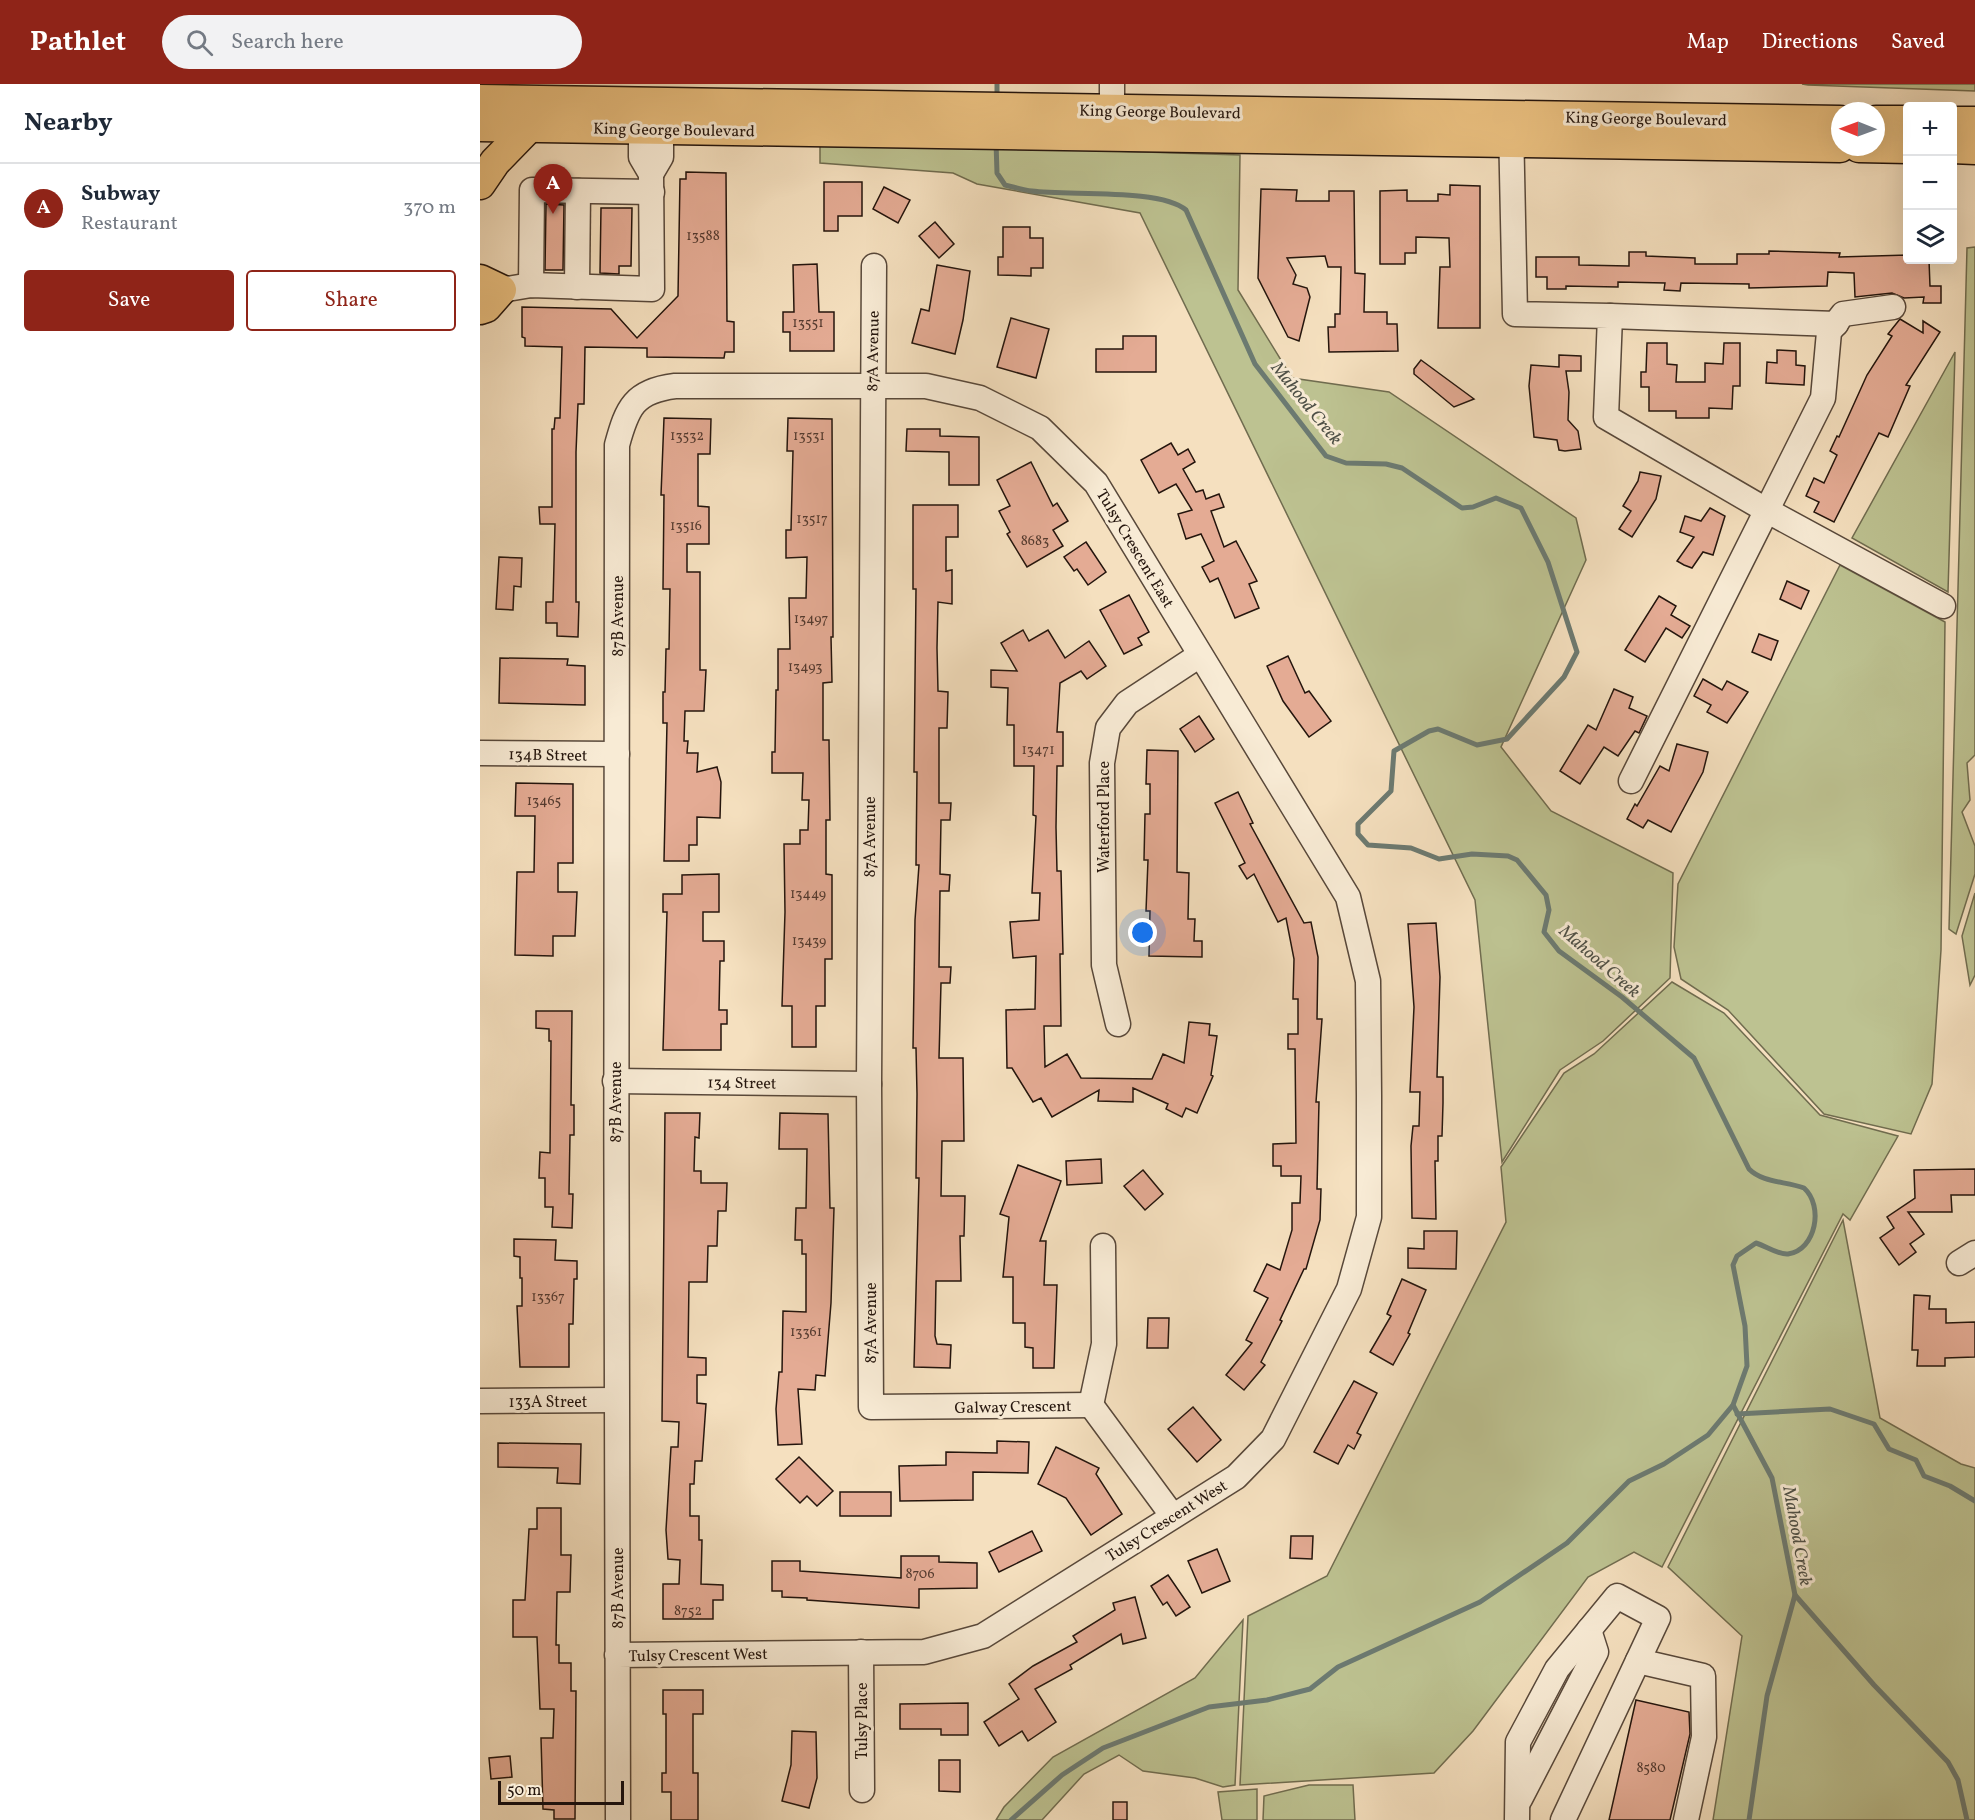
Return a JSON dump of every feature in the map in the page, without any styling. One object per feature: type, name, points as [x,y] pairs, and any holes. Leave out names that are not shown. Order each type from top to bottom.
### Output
[{"type":"main road","name":"King George Boulevard","points":[[1045,122],[1112,98],[1302,126]]},
{"type":"main road","name":"King George Boulevard","points":[[480,100],[525,104],[1045,122],[1511,129],[1831,121]]},
{"type":"main road","name":"King George Boulevard","points":[[480,126],[525,104],[651,129],[954,120]]},
{"type":"main road","points":[[480,183],[495,162],[525,104]]},
{"type":"main road","points":[[1885,121],[1903,122]]},
{"type":"main road","points":[[1957,122],[1975,122]]},
{"type":"main road","name":"King George Boulevard","points":[[1511,129],[1831,147]]},
{"type":"main road","points":[[1885,148],[1903,148]]},
{"type":"main road","points":[[1957,148],[1975,149]]},
{"type":"street","points":[[487,293],[531,285],[652,288],[652,183],[641,157],[651,129]]},
{"type":"street","points":[[1511,129],[1515,314],[1836,324]]},
{"type":"street","points":[[531,285],[532,190],[578,191],[652,183]]},
{"type":"street","points":[[577,287],[578,191]]},
{"type":"street","name":"87A Avenue","points":[[871,1407],[868,1084],[871,386],[874,266]]},
{"type":"street","points":[[1631,781],[1823,398],[1829,332],[1843,314],[1893,307]]},
{"type":"street","points":[[1610,316],[1606,417],[1766,510],[1943,606]]},
{"type":"street","name":"Tulsy Crescent East","points":[[645,393],[675,386],[926,386],[980,398],[1040,429],[1096,483],[1348,897],[1368,981],[1368,1011]]},
{"type":"street","name":"87B Avenue","points":[[618,1820],[615,1081],[617,445],[625,416],[645,393]]},
{"type":"street","name":"Waterford Place","points":[[1118,1024],[1104,965],[1102,763],[1108,728],[1127,703],[1200,656]]},
{"type":"street","name":"134B Street","points":[[480,753],[617,754]]},
{"type":"street","name":"Tulsy Crescent West","points":[[617,1655],[924,1652],[983,1636],[1172,1515],[1236,1477],[1273,1438],[1349,1289],[1369,1218],[1368,1011]]},
{"type":"street","name":"134 Street","points":[[615,1081],[868,1084]]},
{"type":"street","points":[[1091,1405],[1104,1344],[1103,1245]]},
{"type":"street","name":"133A Street","points":[[480,1401],[616,1401]]},
{"type":"street","name":"Galway Crescent","points":[[871,1407],[1091,1405],[1172,1515]]},
{"type":"street","points":[[1517,1812],[1518,1742],[1557,1669],[1617,1596],[1658,1618],[1563,1820]]},
{"type":"street","name":"Tulsy Place","points":[[861,1652],[862,1790]]},
{"type":"street","points":[[1638,1661],[1703,1676],[1704,1737],[1686,1820]]},
{"type":"green space","points":[[1802,84],[1975,84],[1975,91],[1808,85]]},
{"type":"green space","points":[[820,142],[1240,155],[1238,290],[1292,378],[1389,392],[1576,518],[1586,560],[1501,747],[1551,811],[1673,873],[1670,978],[1603,1041],[1560,1070],[1502,1162],[1475,900],[1140,213],[977,184],[953,173],[820,163]]},
{"type":"green space","points":[[1975,247],[1975,755],[1967,763],[1970,800],[1962,812],[1975,846],[1975,874],[1956,934],[1949,929],[1967,248]]},
{"type":"green space","points":[[1955,352],[1948,592],[1852,538]]},
{"type":"green space","points":[[1840,565],[1945,622],[1941,950],[1932,1084],[1911,1134],[1824,1114],[1728,1010],[1681,979],[1674,947],[1678,884]]},
{"type":"green space","points":[[1975,893],[1975,975],[1970,985],[1962,936]]},
{"type":"green space","points":[[1672,982],[1724,1013],[1820,1115],[1898,1136],[1850,1220],[1843,1214],[1662,1567],[1634,1552],[1588,1577],[1473,1731],[1434,1773],[1240,1785],[1248,1616],[1327,1576],[1506,1222],[1501,1167],[1564,1073],[1594,1054]]},
{"type":"green space","points":[[1843,1220],[1880,1418],[1961,1464],[1975,1468],[1975,1820],[1713,1820],[1742,1636],[1668,1567]]},
{"type":"green space","points":[[1243,1620],[1235,1785],[1223,1787],[1195,1778],[1143,1771],[1119,1755],[1084,1774],[1042,1820],[996,1820],[1004,1807],[1053,1757],[1195,1678]]},
{"type":"green space","points":[[1309,1785],[1353,1785],[1355,1820],[1263,1820],[1264,1796]]},
{"type":"green space","points":[[1257,1789],[1257,1820],[1222,1820],[1218,1792]]},
{"type":"building","points":[[686,172],[726,173],[727,321],[734,322],[734,352],[725,352],[724,358],[647,357],[647,348],[585,347],[584,404],[578,404],[576,452],[578,637],[557,636],[557,623],[546,623],[546,602],[553,602],[555,524],[540,524],[539,507],[552,507],[552,429],[554,429],[555,418],[560,418],[562,347],[525,346],[525,338],[522,337],[522,307],[611,309],[637,338],[678,296],[680,179],[686,179]]},
{"type":"building","points":[[824,182],[862,182],[862,216],[838,216],[838,231],[824,231]]},
{"type":"building","points":[[1450,185],[1480,186],[1480,328],[1438,328],[1440,267],[1450,267],[1449,238],[1416,237],[1416,253],[1405,253],[1405,264],[1380,264],[1380,191],[1407,190],[1407,201],[1438,201],[1438,194],[1450,195]]},
{"type":"building","points":[[884,187],[910,200],[898,223],[873,209]]},
{"type":"building","points":[[1261,189],[1297,190],[1296,201],[1329,201],[1329,191],[1354,191],[1355,273],[1365,274],[1364,312],[1387,312],[1387,324],[1397,324],[1398,351],[1329,352],[1328,327],[1335,327],[1335,314],[1340,314],[1341,267],[1328,267],[1325,256],[1287,258],[1296,275],[1293,284],[1307,288],[1310,297],[1299,341],[1288,337],[1258,278]]},
{"type":"building","points":[[546,204],[564,205],[563,270],[545,270]]},
{"type":"building","points":[[601,208],[632,208],[631,266],[619,266],[619,274],[600,273]]},
{"type":"building","points":[[935,222],[954,244],[939,258],[919,236]]},
{"type":"building","points":[[1003,227],[1030,227],[1030,238],[1043,238],[1043,268],[1031,268],[1031,276],[998,275],[998,257],[1003,257]]},
{"type":"building","points":[[1769,251],[1840,253],[1839,257],[1903,255],[1903,264],[1929,264],[1930,286],[1941,286],[1941,303],[1923,303],[1924,297],[1904,298],[1892,293],[1855,297],[1854,273],[1828,272],[1827,286],[1749,288],[1749,284],[1681,283],[1680,291],[1664,290],[1665,283],[1618,282],[1618,287],[1566,286],[1566,289],[1547,289],[1547,277],[1536,277],[1536,257],[1579,257],[1579,265],[1629,266],[1629,252],[1646,252],[1646,256],[1695,258],[1695,264],[1737,264],[1737,254],[1769,254]]},
{"type":"building","points":[[817,264],[819,312],[834,312],[834,351],[790,351],[790,332],[783,332],[783,312],[794,312],[793,265]]},
{"type":"building","points":[[937,265],[970,271],[963,320],[955,354],[912,343],[921,309],[929,311]]},
{"type":"building","points":[[1011,318],[1049,329],[1036,378],[997,367]]},
{"type":"building","points":[[1900,319],[1923,333],[1923,321],[1940,332],[1906,385],[1910,386],[1888,437],[1879,433],[1834,522],[1814,512],[1819,502],[1806,496],[1814,478],[1824,483],[1837,455],[1830,451],[1837,436],[1839,437],[1867,375],[1892,336],[1888,334]]},
{"type":"building","points":[[1123,336],[1156,336],[1156,372],[1096,372],[1096,349],[1123,349]]},
{"type":"building","points":[[1647,343],[1667,343],[1667,364],[1677,365],[1676,382],[1705,382],[1705,363],[1723,364],[1724,343],[1740,343],[1740,386],[1733,386],[1732,409],[1709,408],[1709,418],[1676,418],[1676,411],[1649,411],[1649,387],[1641,387],[1641,372],[1646,372]]},
{"type":"building","points":[[1777,350],[1796,351],[1796,365],[1805,366],[1804,385],[1766,383],[1767,362],[1777,363]]},
{"type":"building","points":[[1559,355],[1581,356],[1581,371],[1566,371],[1569,392],[1568,420],[1578,431],[1581,449],[1559,450],[1557,440],[1534,437],[1529,386],[1531,365],[1559,367]]},
{"type":"building","points":[[1421,360],[1474,399],[1454,407],[1414,374],[1414,369]]},
{"type":"building","points":[[664,418],[711,419],[710,454],[698,454],[698,506],[709,507],[709,544],[687,544],[687,572],[700,572],[700,670],[706,670],[704,711],[685,711],[684,741],[688,741],[687,753],[698,753],[697,772],[717,767],[721,782],[720,818],[697,817],[697,845],[689,845],[689,861],[664,861],[667,723],[663,723],[663,692],[665,692],[666,649],[669,649],[670,589],[663,589],[664,495],[661,495]]},
{"type":"building","points":[[788,418],[832,419],[832,682],[823,683],[823,740],[829,740],[830,820],[826,820],[826,874],[832,875],[832,959],[825,959],[825,1006],[816,1006],[816,1047],[792,1047],[792,1006],[782,1006],[785,912],[784,844],[800,844],[800,830],[808,830],[809,800],[802,800],[803,773],[772,773],[772,752],[775,752],[776,690],[778,690],[778,649],[790,649],[789,598],[806,598],[807,557],[786,558],[786,530],[791,530],[793,451],[787,451]]},
{"type":"building","points":[[907,429],[940,429],[940,436],[979,437],[979,485],[949,485],[949,452],[906,451]]},
{"type":"building","points":[[1171,443],[1178,455],[1188,449],[1195,462],[1183,469],[1196,492],[1203,490],[1206,499],[1219,494],[1224,507],[1211,511],[1224,547],[1236,541],[1257,581],[1249,584],[1259,608],[1235,618],[1218,578],[1210,582],[1202,567],[1214,561],[1201,534],[1186,539],[1178,514],[1192,510],[1176,484],[1159,493],[1141,460]]},
{"type":"building","points":[[1031,462],[1053,506],[1057,503],[1068,521],[1053,530],[1063,546],[1027,567],[1007,534],[1010,532],[999,511],[1010,506],[997,480]]},
{"type":"building","points":[[1640,472],[1661,476],[1656,499],[1632,537],[1619,529],[1631,511],[1623,506],[1638,481]]},
{"type":"building","points":[[913,505],[958,505],[958,537],[946,537],[946,571],[952,570],[952,604],[938,602],[937,648],[938,691],[948,692],[947,728],[939,728],[939,803],[951,803],[950,820],[941,820],[940,874],[950,875],[949,891],[940,891],[939,967],[951,967],[950,983],[941,983],[939,1058],[963,1058],[964,1141],[942,1141],[941,1196],[965,1196],[964,1236],[960,1236],[961,1281],[936,1281],[935,1336],[937,1344],[951,1345],[950,1368],[914,1367],[919,1178],[916,1178],[916,1048],[913,1048],[915,920],[919,865],[916,865],[917,772],[914,772],[916,589],[913,589]]},
{"type":"building","points":[[1710,508],[1725,516],[1713,555],[1703,552],[1692,568],[1684,565],[1677,561],[1694,537],[1680,532],[1685,516],[1701,521]]},
{"type":"building","points":[[1086,542],[1106,572],[1088,585],[1077,569],[1074,571],[1064,557]]},
{"type":"building","points":[[499,557],[522,558],[521,587],[514,586],[513,610],[496,609]]},
{"type":"building","points":[[1787,581],[1809,591],[1801,609],[1780,599]]},
{"type":"building","points":[[1129,595],[1149,632],[1138,638],[1142,645],[1124,654],[1100,610]]},
{"type":"building","points":[[1659,596],[1676,606],[1671,615],[1690,626],[1682,638],[1666,628],[1645,662],[1625,650]]},
{"type":"building","points":[[1023,630],[1029,641],[1048,630],[1065,658],[1089,641],[1106,666],[1087,679],[1081,671],[1060,683],[1057,732],[1063,732],[1063,766],[1057,766],[1056,827],[1057,871],[1061,871],[1063,954],[1060,954],[1061,1026],[1044,1026],[1045,1067],[1067,1054],[1081,1078],[1152,1079],[1163,1054],[1184,1063],[1189,1022],[1210,1024],[1209,1035],[1217,1036],[1211,1075],[1213,1076],[1197,1113],[1186,1108],[1182,1117],[1166,1109],[1168,1104],[1133,1088],[1133,1102],[1098,1101],[1099,1090],[1052,1117],[1041,1098],[1033,1102],[1012,1068],[1007,1068],[1006,1010],[1035,1009],[1036,956],[1013,958],[1010,922],[1039,920],[1040,893],[1032,893],[1036,816],[1033,815],[1034,766],[1014,766],[1014,725],[1007,725],[1008,688],[991,687],[991,670],[1017,671],[1001,643]]},
{"type":"building","points":[[1759,634],[1778,641],[1771,660],[1752,652]]},
{"type":"building","points":[[1288,656],[1305,693],[1309,691],[1331,721],[1309,737],[1283,701],[1267,666]]},
{"type":"building","points":[[500,658],[568,659],[567,665],[585,666],[585,705],[499,703]]},
{"type":"building","points":[[1703,679],[1722,690],[1727,681],[1748,692],[1727,723],[1707,712],[1711,705],[1694,696]]},
{"type":"building","points":[[1614,689],[1633,697],[1629,708],[1647,716],[1639,733],[1635,731],[1618,756],[1604,747],[1580,784],[1560,771],[1588,725],[1596,730]]},
{"type":"building","points":[[1199,716],[1214,739],[1195,752],[1180,729]]},
{"type":"building","points":[[1677,744],[1708,752],[1703,772],[1671,832],[1648,820],[1643,828],[1627,819],[1660,766],[1669,771]]},
{"type":"building","points":[[1147,750],[1178,751],[1177,872],[1189,873],[1188,919],[1195,919],[1194,941],[1202,941],[1202,957],[1149,956],[1150,911],[1146,911],[1148,860],[1144,860],[1145,814],[1150,814],[1150,784],[1146,784]]},
{"type":"building","points":[[516,783],[573,784],[573,863],[558,863],[558,892],[577,892],[575,936],[553,936],[553,956],[515,955],[517,872],[534,872],[535,816],[515,816]]},
{"type":"building","points":[[1238,792],[1253,823],[1250,824],[1304,923],[1311,922],[1318,957],[1317,1019],[1322,1019],[1316,1102],[1319,1102],[1317,1189],[1321,1189],[1320,1220],[1306,1269],[1304,1269],[1280,1320],[1282,1321],[1261,1362],[1265,1365],[1244,1390],[1226,1375],[1252,1343],[1246,1340],[1268,1298],[1254,1291],[1267,1264],[1280,1270],[1292,1230],[1292,1203],[1300,1203],[1301,1176],[1281,1176],[1281,1166],[1273,1166],[1273,1144],[1296,1143],[1295,1049],[1288,1049],[1288,1034],[1298,1034],[1298,999],[1293,999],[1294,959],[1286,918],[1278,922],[1254,874],[1247,879],[1239,866],[1245,863],[1215,803]]},
{"type":"building","points":[[719,874],[719,912],[703,912],[703,941],[724,941],[724,961],[720,961],[719,1010],[727,1010],[727,1024],[721,1024],[721,1050],[663,1050],[667,912],[663,912],[663,894],[682,894],[682,875]]},
{"type":"building","points":[[1436,923],[1440,977],[1437,1077],[1443,1077],[1443,1103],[1442,1136],[1438,1136],[1438,1161],[1435,1161],[1436,1219],[1412,1218],[1411,1146],[1413,1126],[1419,1126],[1420,1092],[1410,1092],[1414,1007],[1408,924]]},
{"type":"building","points":[[536,1011],[572,1011],[571,1105],[574,1105],[574,1135],[570,1135],[569,1194],[573,1194],[572,1228],[552,1227],[553,1207],[545,1207],[545,1178],[539,1178],[540,1152],[550,1153],[551,1041],[549,1041],[549,1029],[536,1028]]},
{"type":"building","points":[[665,1113],[700,1113],[699,1138],[695,1137],[694,1171],[701,1171],[701,1183],[727,1183],[726,1211],[718,1211],[717,1246],[708,1246],[707,1282],[689,1282],[688,1357],[706,1358],[706,1375],[697,1375],[697,1403],[706,1404],[702,1461],[695,1461],[694,1484],[690,1484],[690,1516],[699,1516],[699,1540],[702,1540],[701,1584],[723,1585],[723,1600],[713,1600],[713,1619],[663,1619],[663,1584],[679,1584],[680,1560],[668,1559],[666,1530],[671,1447],[678,1447],[679,1422],[662,1421]]},
{"type":"building","points":[[780,1113],[828,1114],[830,1208],[834,1208],[831,1303],[825,1376],[816,1375],[815,1390],[798,1389],[802,1444],[778,1445],[776,1409],[779,1372],[782,1372],[783,1311],[806,1312],[806,1254],[802,1254],[802,1240],[795,1240],[796,1208],[806,1208],[807,1149],[779,1149]]},
{"type":"building","points":[[1101,1159],[1102,1183],[1067,1185],[1066,1161]]},
{"type":"building","points":[[1018,1165],[1061,1181],[1040,1241],[1046,1241],[1044,1285],[1057,1285],[1054,1368],[1033,1368],[1033,1348],[1025,1347],[1025,1323],[1013,1323],[1013,1277],[1003,1277],[1009,1217],[1000,1214]]},
{"type":"building","points":[[1975,1169],[1975,1195],[1951,1195],[1952,1212],[1908,1212],[1924,1234],[1910,1244],[1916,1252],[1899,1265],[1880,1238],[1894,1228],[1887,1217],[1915,1198],[1914,1170]]},
{"type":"building","points":[[1143,1170],[1163,1194],[1145,1210],[1124,1186]]},
{"type":"building","points":[[1424,1231],[1457,1231],[1456,1269],[1408,1268],[1408,1248],[1424,1249]]},
{"type":"building","points":[[514,1239],[556,1240],[555,1260],[577,1261],[577,1279],[574,1279],[573,1324],[569,1324],[569,1367],[520,1367],[517,1306],[522,1306],[522,1278],[520,1278],[520,1257],[514,1256]]},
{"type":"building","points":[[1402,1279],[1426,1290],[1408,1333],[1410,1334],[1393,1365],[1370,1352],[1391,1316],[1387,1314]]},
{"type":"building","points":[[1914,1295],[1930,1296],[1929,1309],[1946,1309],[1946,1323],[1975,1322],[1975,1357],[1945,1358],[1945,1366],[1917,1366],[1918,1350],[1912,1350]]},
{"type":"building","points":[[1148,1318],[1169,1318],[1168,1348],[1147,1348]]},
{"type":"building","points":[[1354,1381],[1377,1393],[1357,1433],[1361,1435],[1354,1449],[1348,1445],[1338,1464],[1314,1452]]},
{"type":"building","points":[[1193,1407],[1221,1440],[1197,1462],[1168,1429]]},
{"type":"building","points":[[997,1441],[1029,1442],[1028,1473],[973,1472],[973,1500],[900,1501],[899,1466],[946,1465],[946,1452],[997,1453]]},
{"type":"building","points":[[498,1443],[581,1444],[580,1484],[557,1483],[558,1468],[498,1467]]},
{"type":"building","points":[[1056,1447],[1099,1468],[1096,1474],[1122,1514],[1091,1535],[1066,1498],[1038,1484]]},
{"type":"building","points":[[799,1457],[833,1491],[817,1506],[807,1496],[800,1503],[776,1479]]},
{"type":"building","points":[[840,1492],[891,1492],[891,1516],[840,1516]]},
{"type":"building","points":[[537,1508],[561,1508],[561,1555],[571,1555],[570,1592],[557,1592],[556,1645],[559,1645],[559,1663],[571,1663],[571,1691],[576,1691],[575,1819],[554,1819],[554,1810],[543,1809],[541,1738],[553,1738],[554,1709],[540,1709],[537,1637],[513,1637],[513,1600],[525,1600],[529,1529],[537,1529]]},
{"type":"building","points":[[1032,1531],[1042,1551],[999,1572],[989,1552]]},
{"type":"building","points":[[1291,1536],[1313,1536],[1312,1559],[1290,1558]]},
{"type":"building","points":[[1217,1549],[1230,1581],[1202,1593],[1188,1561]]},
{"type":"building","points":[[901,1556],[939,1556],[939,1562],[977,1563],[977,1588],[919,1589],[919,1608],[807,1600],[807,1598],[782,1597],[782,1591],[772,1591],[772,1561],[800,1561],[800,1571],[901,1578]]},
{"type":"building","points":[[1168,1575],[1190,1607],[1176,1616],[1167,1602],[1163,1605],[1151,1586]]},
{"type":"building","points":[[1135,1597],[1146,1638],[1123,1644],[1121,1634],[1070,1665],[1072,1669],[1035,1689],[1056,1722],[1028,1741],[1022,1731],[999,1746],[984,1722],[1019,1699],[1009,1684],[1033,1666],[1077,1642],[1073,1636],[1115,1610],[1113,1603]]},
{"type":"building","points":[[663,1690],[703,1690],[703,1714],[693,1714],[693,1773],[698,1773],[698,1820],[671,1820],[671,1792],[662,1792],[662,1773],[666,1773],[666,1714],[663,1714]]},
{"type":"building","points":[[1636,1700],[1689,1712],[1690,1734],[1670,1820],[1609,1820]]},
{"type":"building","points":[[968,1703],[968,1735],[941,1735],[941,1729],[900,1729],[900,1704]]},
{"type":"building","points":[[792,1731],[816,1732],[817,1778],[809,1808],[782,1801],[791,1765]]},
{"type":"building","points":[[510,1756],[512,1777],[491,1779],[489,1758]]},
{"type":"building","points":[[939,1760],[960,1760],[960,1792],[939,1791]]},
{"type":"building","points":[[1113,1802],[1127,1802],[1127,1820],[1113,1820]]},
{"type":"waterway","name":"Mahood Creek","points":[[997,84],[997,100]]},
{"type":"waterway","name":"Mahood Creek","points":[[996,142],[997,173],[1005,185],[1032,191],[1156,198],[1174,203],[1186,210],[1255,364],[1326,456],[1346,463],[1386,464],[1402,468],[1462,508],[1473,507],[1496,498],[1521,508],[1548,562],[1577,652],[1564,677],[1507,739],[1477,745],[1438,729],[1429,731],[1394,751],[1391,791],[1358,824],[1358,834],[1368,845],[1411,848],[1439,859],[1472,854],[1508,856],[1517,860],[1546,895],[1549,910],[1544,932],[1559,951],[1622,997],[1694,1058],[1749,1169],[1761,1177],[1804,1188],[1814,1205],[1815,1216],[1811,1236],[1798,1251],[1784,1254],[1756,1243],[1737,1256],[1733,1265],[1745,1326],[1747,1366],[1733,1405],[1772,1478],[1795,1595],[1767,1696],[1749,1820]]},
{"type":"waterway","points":[[1011,1820],[1062,1775],[1103,1748],[1209,1707],[1267,1700],[1310,1689],[1338,1667],[1480,1602],[1567,1543],[1629,1481],[1664,1464],[1708,1435],[1733,1405]]},
{"type":"waterway","points":[[1737,1414],[1830,1409],[1874,1424],[1889,1449],[1916,1460],[1924,1476],[1950,1486],[1975,1501]]},
{"type":"waterway","points":[[1795,1595],[1874,1685],[1948,1762],[1958,1780],[1967,1820]]},
{"type":"place","name":"Subway","points":[[553,214]]}]
